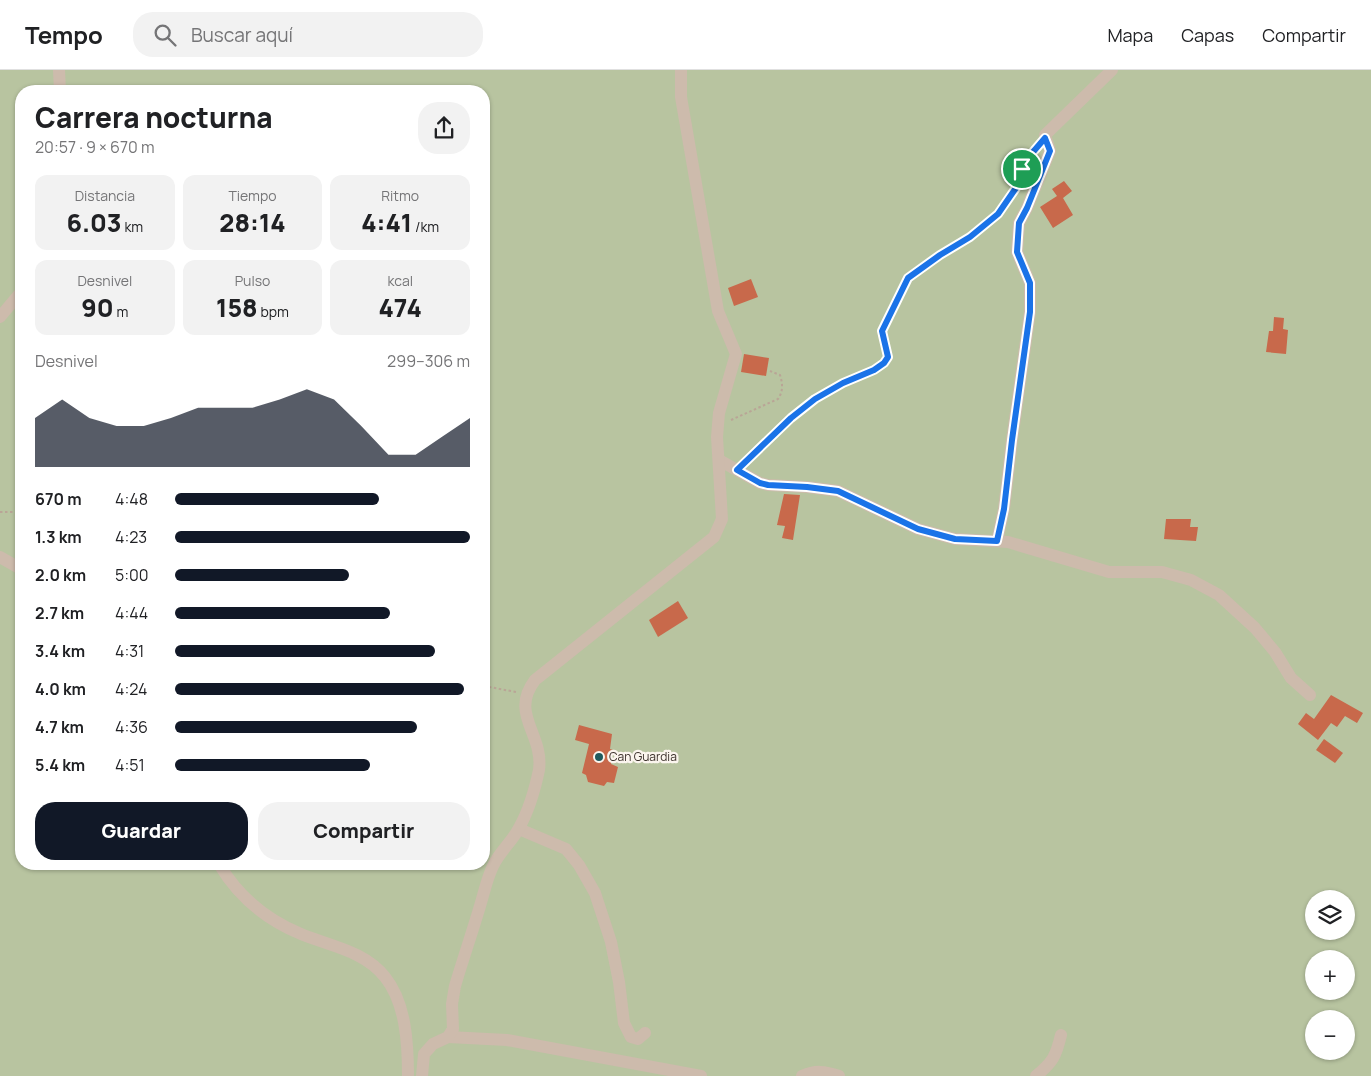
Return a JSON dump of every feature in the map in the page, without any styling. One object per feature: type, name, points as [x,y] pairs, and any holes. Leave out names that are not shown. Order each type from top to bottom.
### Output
[{"type":"street","points":[[58,70],[59,85]]},
{"type":"street","points":[[448,1037],[454,1029],[452,1004],[455,986],[493,865],[519,829],[536,781],[540,761],[538,749],[526,714],[526,694],[535,680],[714,537],[722,519],[719,414],[736,354],[718,311],[681,97],[681,70]]},
{"type":"street","points":[[997,541],[1004,509],[1030,312],[1030,283],[1017,252],[1019,223],[1050,151],[1044,135],[1112,70]]},
{"type":"street","points":[[2,312],[15,298]]},
{"type":"street","points":[[719,460],[760,483],[816,487],[838,491],[918,529],[955,539],[1008,542],[1109,572],[1162,572],[1191,580],[1219,595],[1255,628],[1275,652],[1291,678],[1310,695]]},
{"type":"street","points":[[0,557],[15,566]]},
{"type":"street","points":[[519,829],[566,849],[579,865],[595,893],[611,942],[619,982],[624,1023],[631,1037],[638,1039],[645,1033]]},
{"type":"street","points":[[222,870],[245,898],[269,917],[301,934],[362,958],[373,964],[386,978],[396,995],[400,1007],[405,1033],[408,1076]]},
{"type":"street","points":[[1036,1076],[1057,1054],[1061,1035]]},
{"type":"street","points":[[422,1076],[424,1054],[433,1044],[448,1037],[506,1040],[701,1076]]},
{"type":"street","points":[[802,1076],[810,1072],[826,1071],[839,1076]]},
{"type":"path","points":[[737,470],[791,418],[815,399],[843,383],[874,370],[884,363],[888,357],[882,331],[908,278],[940,255],[970,237],[998,214],[1018,185],[1022,169],[1045,138]]},
{"type":"path","points":[[718,431],[738,416],[778,399],[782,388],[782,380],[780,375],[770,371]]},
{"type":"path","points":[[0,512],[15,512]]},
{"type":"path","points":[[490,687],[526,694]]},
{"type":"green space","points":[[0,70],[1371,70],[1371,1076],[0,1076]]},
{"type":"building","points":[[1064,181],[1072,191],[1063,198],[1073,215],[1053,228],[1040,207],[1057,196],[1052,189]]},
{"type":"building","points":[[751,279],[758,297],[734,306],[728,288]]},
{"type":"building","points":[[1274,317],[1284,318],[1283,329],[1288,330],[1286,354],[1266,352],[1269,331],[1273,331]]},
{"type":"building","points":[[744,354],[769,358],[766,376],[741,372]]},
{"type":"building","points":[[784,494],[800,495],[793,540],[782,538],[785,526],[777,525]]},
{"type":"building","points":[[1166,519],[1191,519],[1190,527],[1198,527],[1196,541],[1164,539]]},
{"type":"building","points":[[678,601],[688,618],[658,637],[649,620]]},
{"type":"building","points":[[1331,695],[1363,713],[1357,723],[1345,716],[1337,727],[1331,723],[1318,740],[1298,724],[1306,713],[1314,719]]},
{"type":"building","name":"Can Guardia","points":[[579,725],[612,734],[610,749],[613,750],[611,764],[618,767],[614,783],[607,782],[604,786],[588,782],[586,775],[582,773],[589,744],[575,740]]},
{"type":"building","points":[[1324,739],[1343,753],[1335,763],[1316,750]]},
{"type":"place","name":"Can Guardia","points":[[599,757]]},
{"type":"route","points":[[1045,138],[1050,151],[1019,223],[1017,252],[1030,283],[1030,312],[1004,509],[997,541],[955,539],[918,529],[838,491],[826,488],[768,485],[760,483],[737,470],[791,418],[815,399],[843,383],[874,370],[884,363],[888,357],[882,331],[908,278],[940,255],[970,237],[998,214],[1018,185],[1022,169],[1045,138]]}]
